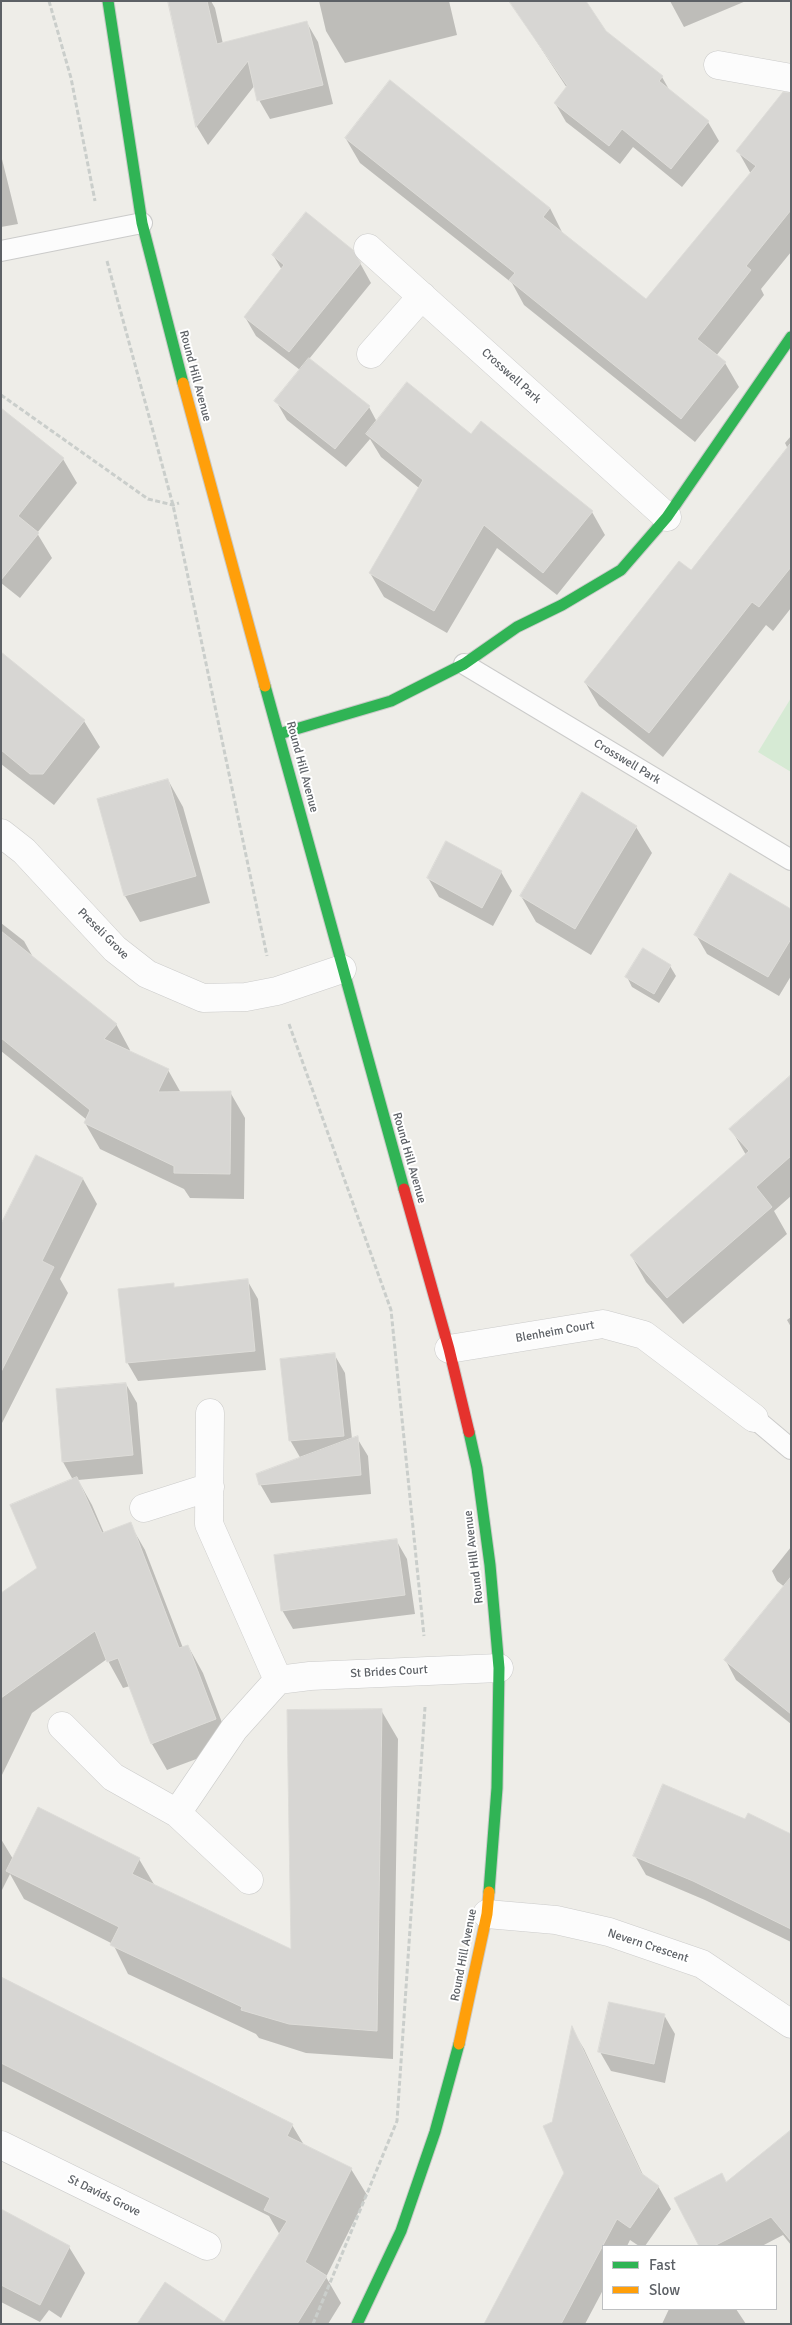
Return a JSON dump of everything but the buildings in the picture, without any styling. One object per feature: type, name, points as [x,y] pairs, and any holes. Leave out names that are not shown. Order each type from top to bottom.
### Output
[{"type":"street","name":"Round Hill Avenue","points":[[108,1],[142,223],[162,305],[342,969],[449,1349],[477,1468],[490,1565],[499,1668],[497,1788],[487,1914],[465,2024],[435,2132],[401,2231],[358,2324]]},
{"type":"street","points":[[718,65],[791,78]]},
{"type":"street","name":"Crosswell Park","points":[[368,248],[667,517]]},
{"type":"street","points":[[371,354],[422,296]]},
{"type":"street","points":[[279,734],[391,701],[464,664],[517,627],[562,605],[621,570],[667,517],[791,337]]},
{"type":"street","name":"Preseli Grove","points":[[1,833],[24,851],[115,949],[147,974],[203,998],[246,997],[277,991],[342,969]]},
{"type":"street","name":"Blenheim Court","points":[[449,1349],[603,1324],[644,1335],[754,1418]]},
{"type":"street","points":[[177,1813],[234,1729],[278,1680],[209,1524],[210,1413]]},
{"type":"street","points":[[144,1508],[210,1487]]},
{"type":"street","name":"St Brides Court","points":[[278,1680],[310,1676],[499,1668]]},
{"type":"street","points":[[62,1726],[113,1777],[177,1813],[249,1880]]},
{"type":"street","name":"Nevern Crescent","points":[[487,1914],[556,1920],[609,1932],[702,1964],[791,2024]]},
{"type":"street","name":"St Davids Grove","points":[[1,2145],[207,2246]]},
{"type":"lane","points":[[1,251],[142,223]]},
{"type":"lane","name":"Crosswell Park","points":[[464,664],[791,860]]},
{"type":"lane","points":[[754,1418],[791,1449]]},
{"type":"path","points":[[49,1],[71,78],[111,281],[173,505],[268,966]]},
{"type":"path","points":[[1,395],[148,499],[173,505]]},
{"type":"green space","points":[[791,698],[791,772],[758,752]]},
{"type":"traffic: fast","points":[[108,1],[142,223],[183,383]]},
{"type":"traffic: fast","points":[[279,734],[391,701],[464,664],[517,627],[562,605],[621,570],[667,517],[791,337]]},
{"type":"traffic: fast","points":[[265,686],[404,1189]]},
{"type":"traffic: fast","points":[[469,1432],[477,1468],[490,1565],[499,1668],[497,1788],[489,1892]]},
{"type":"traffic: fast","points":[[357,2324],[401,2231],[435,2132],[459,2044]]},
{"type":"traffic: slow","points":[[183,383],[265,686]]},
{"type":"traffic: slow","points":[[459,2044],[487,1914],[489,1892]]},
{"type":"traffic: jam","points":[[404,1189],[449,1349],[469,1432]]}]
